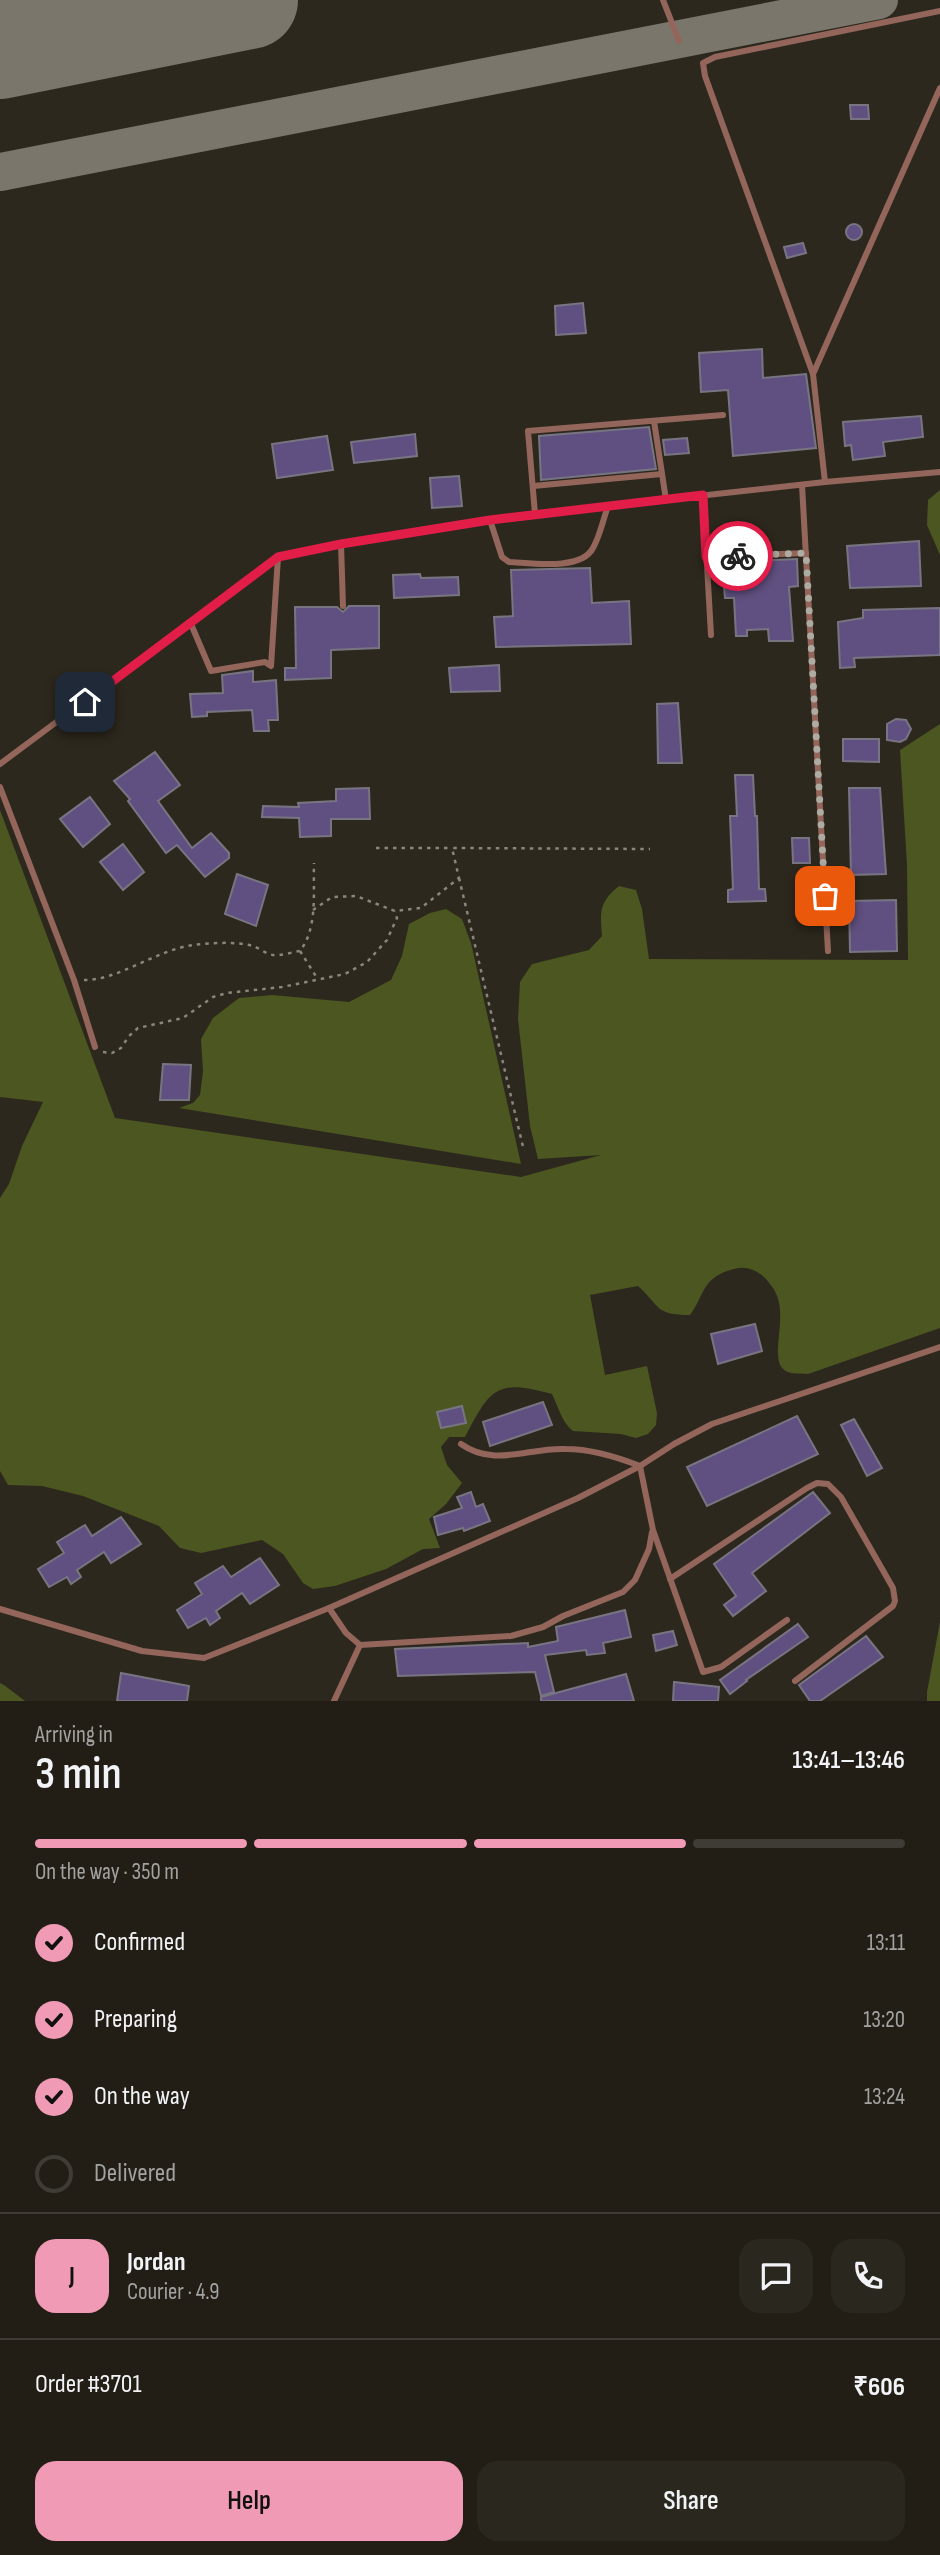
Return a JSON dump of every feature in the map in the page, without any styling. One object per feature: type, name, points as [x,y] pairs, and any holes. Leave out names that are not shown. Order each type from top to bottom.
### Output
[{"type":"lane","points":[[663,0],[679,41]]},
{"type":"lane","points":[[825,482],[813,374],[743,187],[705,76],[704,63],[715,57],[940,11]]},
{"type":"lane","points":[[813,374],[940,88]]},
{"type":"lane","points":[[535,514],[528,431],[723,415]]},
{"type":"lane","points":[[654,421],[666,500]]},
{"type":"lane","points":[[0,764],[278,557],[341,544],[535,514],[940,472]]},
{"type":"lane","points":[[533,486],[662,474]]},
{"type":"lane","points":[[802,485],[828,951]]},
{"type":"lane","points":[[703,495],[711,635]]},
{"type":"lane","points":[[490,520],[502,557],[509,562],[573,562],[587,557],[593,548],[608,506]]},
{"type":"lane","points":[[341,544],[342,606]]},
{"type":"lane","points":[[706,557],[806,553]]},
{"type":"lane","points":[[191,624],[211,671],[265,662],[271,666],[278,557]]},
{"type":"lane","points":[[0,787],[74,980],[95,1046]]},
{"type":"lane","points":[[0,1609],[142,1651],[204,1658],[328,1608],[578,1498],[712,1424],[940,1347]]},
{"type":"lane","points":[[461,1444],[483,1455],[500,1457],[569,1448],[619,1458],[640,1466]]},
{"type":"lane","points":[[640,1466],[653,1530],[704,1672],[721,1667],[787,1620]]},
{"type":"lane","points":[[670,1579],[807,1488],[817,1483],[828,1484],[841,1497],[893,1588],[895,1601],[893,1606],[795,1681]]},
{"type":"lane","points":[[328,1608],[346,1633],[360,1645],[511,1636],[543,1627],[623,1592],[635,1580],[649,1549],[653,1530]]},
{"type":"lane","points":[[334,1701],[360,1645]]},
{"type":"path","points":[[376,848],[650,849]]},
{"type":"path","points":[[452,848],[524,1151]]},
{"type":"path","points":[[74,980],[92,981],[170,949],[195,945],[229,943],[252,946],[273,955],[300,951],[309,940],[314,863]]},
{"type":"path","points":[[313,910],[332,897],[356,895],[395,911],[421,908],[460,878]]},
{"type":"path","points":[[95,1046],[101,1052],[112,1053],[121,1048],[138,1028],[183,1018],[201,1004],[220,995],[282,988],[345,974],[368,962],[387,940],[397,918],[395,911]]},
{"type":"path","points":[[300,951],[318,980]]},
{"type":"green space","points":[[940,490],[940,555],[927,525],[928,500]]},
{"type":"green space","points":[[940,724],[940,1328],[808,1374],[794,1373],[784,1370],[779,1361],[778,1298],[767,1280],[753,1270],[734,1269],[713,1279],[704,1289],[690,1315],[664,1311],[638,1286],[590,1295],[605,1375],[647,1366],[657,1413],[656,1425],[648,1434],[636,1438],[621,1434],[573,1431],[563,1419],[552,1394],[518,1387],[497,1392],[481,1408],[465,1437],[449,1437],[441,1447],[447,1465],[462,1483],[446,1504],[429,1519],[440,1548],[423,1549],[386,1569],[335,1586],[313,1589],[303,1583],[283,1554],[262,1540],[201,1553],[180,1548],[159,1526],[83,1496],[42,1486],[8,1485],[0,1471],[0,1198],[9,1184],[22,1146],[43,1102],[0,1097],[0,810],[115,1118],[521,1177],[601,1155],[538,1159],[530,1126],[518,1019],[520,982],[532,964],[589,950],[602,936],[601,914],[604,903],[619,886],[636,890],[642,909],[649,959],[908,960],[907,865],[900,750]]},
{"type":"green space","points":[[446,909],[462,919],[471,943],[521,1164],[179,1108],[193,1103],[200,1095],[203,1071],[201,1039],[213,1018],[239,998],[272,995],[349,1002],[391,980],[402,956],[409,924],[430,913]]},
{"type":"green space","points":[[940,1622],[940,1701],[927,1701],[927,1692]]},
{"type":"green space","points":[[0,1683],[4,1685],[25,1701],[0,1701]]},
{"type":"building","points":[[850,105],[868,105],[869,119],[851,119]]},
{"type":"building","points":[[851,224],[857,224],[862,232],[860,238],[851,240],[846,235],[846,229]]},
{"type":"building","points":[[803,243],[806,253],[787,258],[784,247]]},
{"type":"building","points":[[583,303],[586,333],[556,335],[555,306]]},
{"type":"building","points":[[762,349],[763,378],[806,374],[816,448],[733,456],[728,390],[701,392],[699,353]]},
{"type":"building","points":[[921,416],[923,437],[883,442],[885,456],[853,460],[851,445],[845,446],[843,422]]},
{"type":"building","points":[[649,427],[656,469],[541,480],[539,436]]},
{"type":"building","points":[[415,434],[417,456],[354,463],[351,442]]},
{"type":"building","points":[[327,436],[333,470],[277,478],[272,444]]},
{"type":"building","points":[[687,438],[689,453],[665,455],[663,440]]},
{"type":"building","points":[[459,476],[462,506],[432,508],[430,478]]},
{"type":"building","points":[[919,541],[921,586],[850,588],[847,546]]},
{"type":"building","points":[[797,559],[798,586],[789,587],[793,641],[769,641],[768,629],[747,630],[747,636],[736,636],[734,598],[725,598],[722,562]]},
{"type":"building","points":[[590,568],[592,603],[629,601],[631,644],[496,647],[494,617],[513,616],[511,570]]},
{"type":"building","points":[[420,574],[421,578],[458,577],[459,595],[394,598],[393,575]]},
{"type":"building","points":[[349,606],[379,606],[379,648],[331,650],[331,678],[285,680],[285,668],[296,668],[295,607],[337,607],[343,612]]},
{"type":"building","points":[[940,608],[940,655],[854,658],[855,667],[840,668],[838,622],[863,618],[863,610]]},
{"type":"building","points":[[499,665],[500,691],[451,692],[449,668]]},
{"type":"building","points":[[253,671],[253,682],[276,680],[278,720],[268,720],[269,731],[254,731],[252,710],[207,712],[207,716],[192,717],[190,694],[223,693],[222,675]]},
{"type":"building","points":[[678,703],[682,763],[658,763],[657,704]]},
{"type":"building","points":[[896,719],[906,720],[911,729],[906,739],[900,742],[887,740],[887,724]]},
{"type":"building","points":[[843,739],[879,739],[879,762],[843,761]]},
{"type":"building","points":[[155,752],[180,785],[158,801],[192,848],[211,833],[229,853],[229,858],[205,877],[177,845],[166,853],[128,801],[130,799],[114,781]]},
{"type":"building","points":[[735,775],[753,775],[759,889],[765,889],[766,901],[728,902],[728,890],[733,889],[730,816],[737,816]]},
{"type":"building","points":[[369,788],[370,819],[331,819],[331,836],[300,837],[299,818],[262,817],[263,806],[299,807],[298,803],[336,801],[336,789]]},
{"type":"building","points":[[849,788],[880,788],[886,874],[851,875]]},
{"type":"building","points":[[90,797],[110,824],[83,847],[60,819]]},
{"type":"building","points":[[792,838],[809,838],[810,863],[793,863]]},
{"type":"building","points":[[123,844],[144,872],[123,890],[100,862]]},
{"type":"building","points":[[237,874],[268,885],[256,926],[225,914]]},
{"type":"building","points":[[896,900],[897,951],[850,952],[849,901]]},
{"type":"building","points":[[163,1064],[191,1065],[189,1100],[160,1100]]},
{"type":"building","points":[[755,1324],[762,1351],[718,1364],[711,1334]]},
{"type":"building","points":[[543,1402],[552,1425],[490,1446],[483,1422]]},
{"type":"building","points":[[462,1406],[466,1423],[441,1428],[437,1412]]},
{"type":"building","points":[[797,1416],[818,1454],[707,1506],[687,1467]]},
{"type":"building","points":[[854,1419],[882,1468],[867,1476],[841,1425]]},
{"type":"building","points":[[471,1492],[476,1507],[483,1504],[490,1521],[464,1531],[463,1528],[438,1535],[434,1517],[462,1508],[457,1497]]},
{"type":"building","points":[[813,1492],[830,1513],[752,1573],[766,1591],[733,1616],[724,1605],[736,1596],[714,1564]]},
{"type":"building","points":[[121,1517],[141,1544],[111,1563],[104,1552],[77,1570],[81,1577],[71,1584],[67,1577],[49,1587],[38,1569],[64,1553],[57,1542],[85,1525],[92,1536]]},
{"type":"building","points":[[260,1558],[279,1585],[250,1604],[242,1593],[216,1611],[220,1618],[210,1625],[206,1618],[188,1628],[177,1610],[202,1594],[195,1583],[223,1566],[231,1577]]},
{"type":"building","points":[[625,1610],[631,1637],[603,1643],[605,1653],[587,1655],[586,1650],[545,1655],[554,1692],[541,1696],[535,1672],[398,1676],[395,1649],[528,1643],[528,1647],[558,1641],[556,1627]]},
{"type":"building","points":[[798,1624],[808,1637],[730,1694],[720,1680]]},
{"type":"building","points":[[673,1631],[677,1645],[656,1651],[653,1635]]},
{"type":"building","points":[[866,1636],[883,1657],[820,1701],[810,1701],[799,1685]]},
{"type":"building","points":[[121,1673],[189,1686],[187,1701],[117,1701]]},
{"type":"building","points":[[626,1674],[634,1701],[541,1701],[541,1697]]},
{"type":"building","points":[[674,1682],[719,1687],[718,1701],[673,1701]]},
{"type":"taxiway","points":[[0,172],[879,0]]},
{"type":"runway","points":[[0,50],[249,0]]},
{"type":"way so far","points":[[738,556],[806,553],[825,896]]},
{"type":"route","points":[[85,702],[278,557],[490,520],[703,495],[706,557],[738,556]]}]
